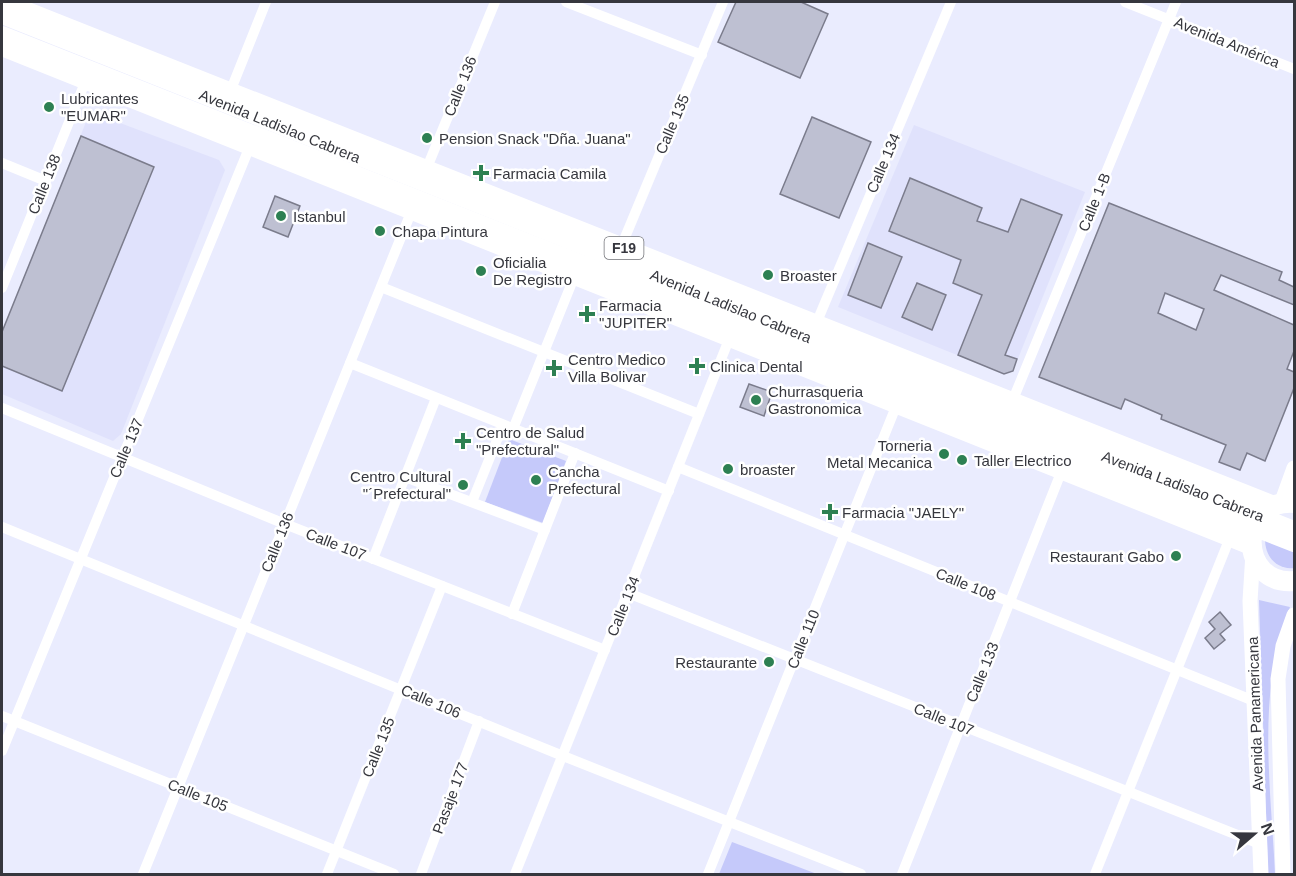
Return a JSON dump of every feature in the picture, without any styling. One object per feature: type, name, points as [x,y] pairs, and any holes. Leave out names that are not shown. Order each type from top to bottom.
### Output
[{"type":"highway","name":"Avenida Ladislao Cabrera","points":[[2,2],[29,7],[230,92],[1012,402],[1256,520]]},
{"type":"highway","name":"Avenida Ladislao Cabrera","points":[[2,46],[1062,470],[1256,520]]},
{"type":"highway","name":"F19","points":[[1256,520],[1266,573],[1281,580],[1294,581]]},
{"type":"main road","name":"Avenida Ladislao Cabrera","points":[[2,16],[1256,520],[1294,544]]},
{"type":"main road","name":"Avenida Ladislao Cabrera","points":[[2,34],[1256,520],[1294,529]]},
{"type":"main road","name":"Avenida Panamericana","points":[[1261,874],[1251,601],[1256,520],[1294,468]]},
{"type":"main road","name":"Avenida Panamericana","points":[[1283,874],[1278,679],[1283,646],[1294,615]]},
{"type":"street","points":[[230,92],[266,2]]},
{"type":"street","name":"Calle 136","points":[[426,170],[495,2]]},
{"type":"street","points":[[566,2],[702,55]]},
{"type":"street","name":"Calle 135","points":[[621,247],[723,2]]},
{"type":"street","name":"Calle 134","points":[[816,324],[951,2]]},
{"type":"street","name":"Avenida América","points":[[1125,2],[1294,69]]},
{"type":"street","name":"Calle 1-B","points":[[1012,402],[1176,2]]},
{"type":"street","name":"Calle 138","points":[[2,288],[86,80]]},
{"type":"street","name":"Calle 137","points":[[2,751],[79,558],[250,146]]},
{"type":"street","points":[[2,163],[46,181]]},
{"type":"street","name":"Calle 136","points":[[143,874],[412,210]]},
{"type":"street","points":[[472,502],[544,353],[575,275]]},
{"type":"street","points":[[381,287],[699,414]]},
{"type":"street","name":"Calle 134","points":[[515,874],[730,337]]},
{"type":"street","points":[[350,363],[669,491]]},
{"type":"street","points":[[373,559],[436,398]]},
{"type":"street","name":"Calle 110","points":[[708,874],[897,404]]},
{"type":"street","name":"Calle 107","points":[[2,408],[285,524],[605,650]]},
{"type":"street","points":[[512,614],[575,453]]},
{"type":"street","name":"Calle 108","points":[[678,467],[1254,701]]},
{"type":"street","name":"Calle 133","points":[[902,874],[1062,470]]},
{"type":"street","points":[[405,477],[544,530]]},
{"type":"street","points":[[1095,874],[1177,670],[1256,520]]},
{"type":"street","name":"Calle 106","points":[[2,527],[401,688],[562,756],[861,874]]},
{"type":"street","name":"Calle 135","points":[[327,874],[442,586]]},
{"type":"street","name":"Calle 107","points":[[628,593],[1260,844]]},
{"type":"street","name":"Calle 105","points":[[2,716],[394,874]]},
{"type":"street","name":"Pasaje 177","points":[[421,874],[479,721]]},
{"type":"shaded area","points":[[96,114],[219,160],[225,170],[121,434],[113,441],[2,394],[2,333],[88,117]]},
{"type":"shaded area","points":[[914,125],[1085,192],[1013,371],[1004,374],[838,307]]},
{"type":"shaded area","points":[[509,439],[566,461],[543,523],[485,502]]},
{"type":"shaded area","points":[[1265,539],[1294,550],[1294,568],[1282,567],[1273,561],[1267,551]]},
{"type":"shaded area","points":[[1259,600],[1290,607],[1279,639],[1269,705],[1269,773],[1275,874],[1268,874]]},
{"type":"shaded area","points":[[732,842],[817,874],[719,874]]},
{"type":"building","points":[[736,2],[801,2],[828,14],[800,78],[718,42]]},
{"type":"building","points":[[812,117],[871,142],[839,218],[780,194]]},
{"type":"building","points":[[81,136],[154,167],[62,391],[2,366],[2,332]]},
{"type":"building","points":[[910,178],[982,208],[977,221],[1008,232],[1021,199],[1062,215],[1005,355],[1017,359],[1013,371],[1004,374],[958,355],[982,295],[953,283],[961,260],[889,231]]},
{"type":"building","name":"Istanbul","points":[[275,196],[300,206],[288,237],[263,227]]},
{"type":"building","points":[[1109,203],[1282,272],[1279,280],[1294,287],[1294,305],[1221,275],[1214,290],[1294,325],[1294,351],[1287,369],[1294,372],[1294,388],[1265,461],[1247,453],[1240,470],[1219,462],[1226,445],[1161,419],[1162,415],[1125,399],[1121,409],[1039,377]],"holes":[[[1165,293],[1204,309],[1196,330],[1158,313]]]},
{"type":"building","points":[[868,243],[902,257],[881,308],[848,295]]},
{"type":"building","points":[[917,283],[946,295],[932,330],[902,317]]},
{"type":"building","name":"Churrasqueria Gastronomica","points":[[749,384],[772,392],[764,416],[740,407]]},
{"type":"building","points":[[1220,612],[1231,625],[1220,634],[1225,640],[1214,649],[1205,638],[1215,629],[1209,622]]},
{"type":"place","name":"Lubricantes \"EUMAR\"","points":[[49,107]]},
{"type":"place","name":"Pension Snack \"Dña. Juana\"","points":[[427,138]]},
{"type":"place","name":"Farmacia Camila","points":[[481,173]]},
{"type":"place","name":"Istanbul","points":[[281,216]]},
{"type":"place","name":"Chapa Pintura","points":[[380,231]]},
{"type":"place","name":"Oficialia De Registro","points":[[481,271]]},
{"type":"place","name":"Broaster","points":[[768,275]]},
{"type":"place","name":"Farmacia \"JUPITER\"","points":[[587,314]]},
{"type":"place","name":"Clinica Dental","points":[[697,366]]},
{"type":"place","name":"Centro Medico Villa Bolivar","points":[[554,368]]},
{"type":"place","name":"Churrasqueria Gastronomica","points":[[756,400]]},
{"type":"place","name":"Centro de Salud \"Prefectural\"","points":[[463,441]]},
{"type":"place","name":"Torneria Metal Mecanica","points":[[944,454]]},
{"type":"place","name":"Taller Electrico","points":[[962,460]]},
{"type":"place","name":"broaster","points":[[728,469]]},
{"type":"place","name":"Cancha Prefectural","points":[[536,480]]},
{"type":"place","name":"Centro Cultural \"´Prefectural\"","points":[[463,485]]},
{"type":"place","name":"Farmacia \"JAELY\"","points":[[830,512]]},
{"type":"place","name":"Restaurant Gabo","points":[[1176,556]]},
{"type":"place","name":"Restaurante","points":[[769,662]]}]
